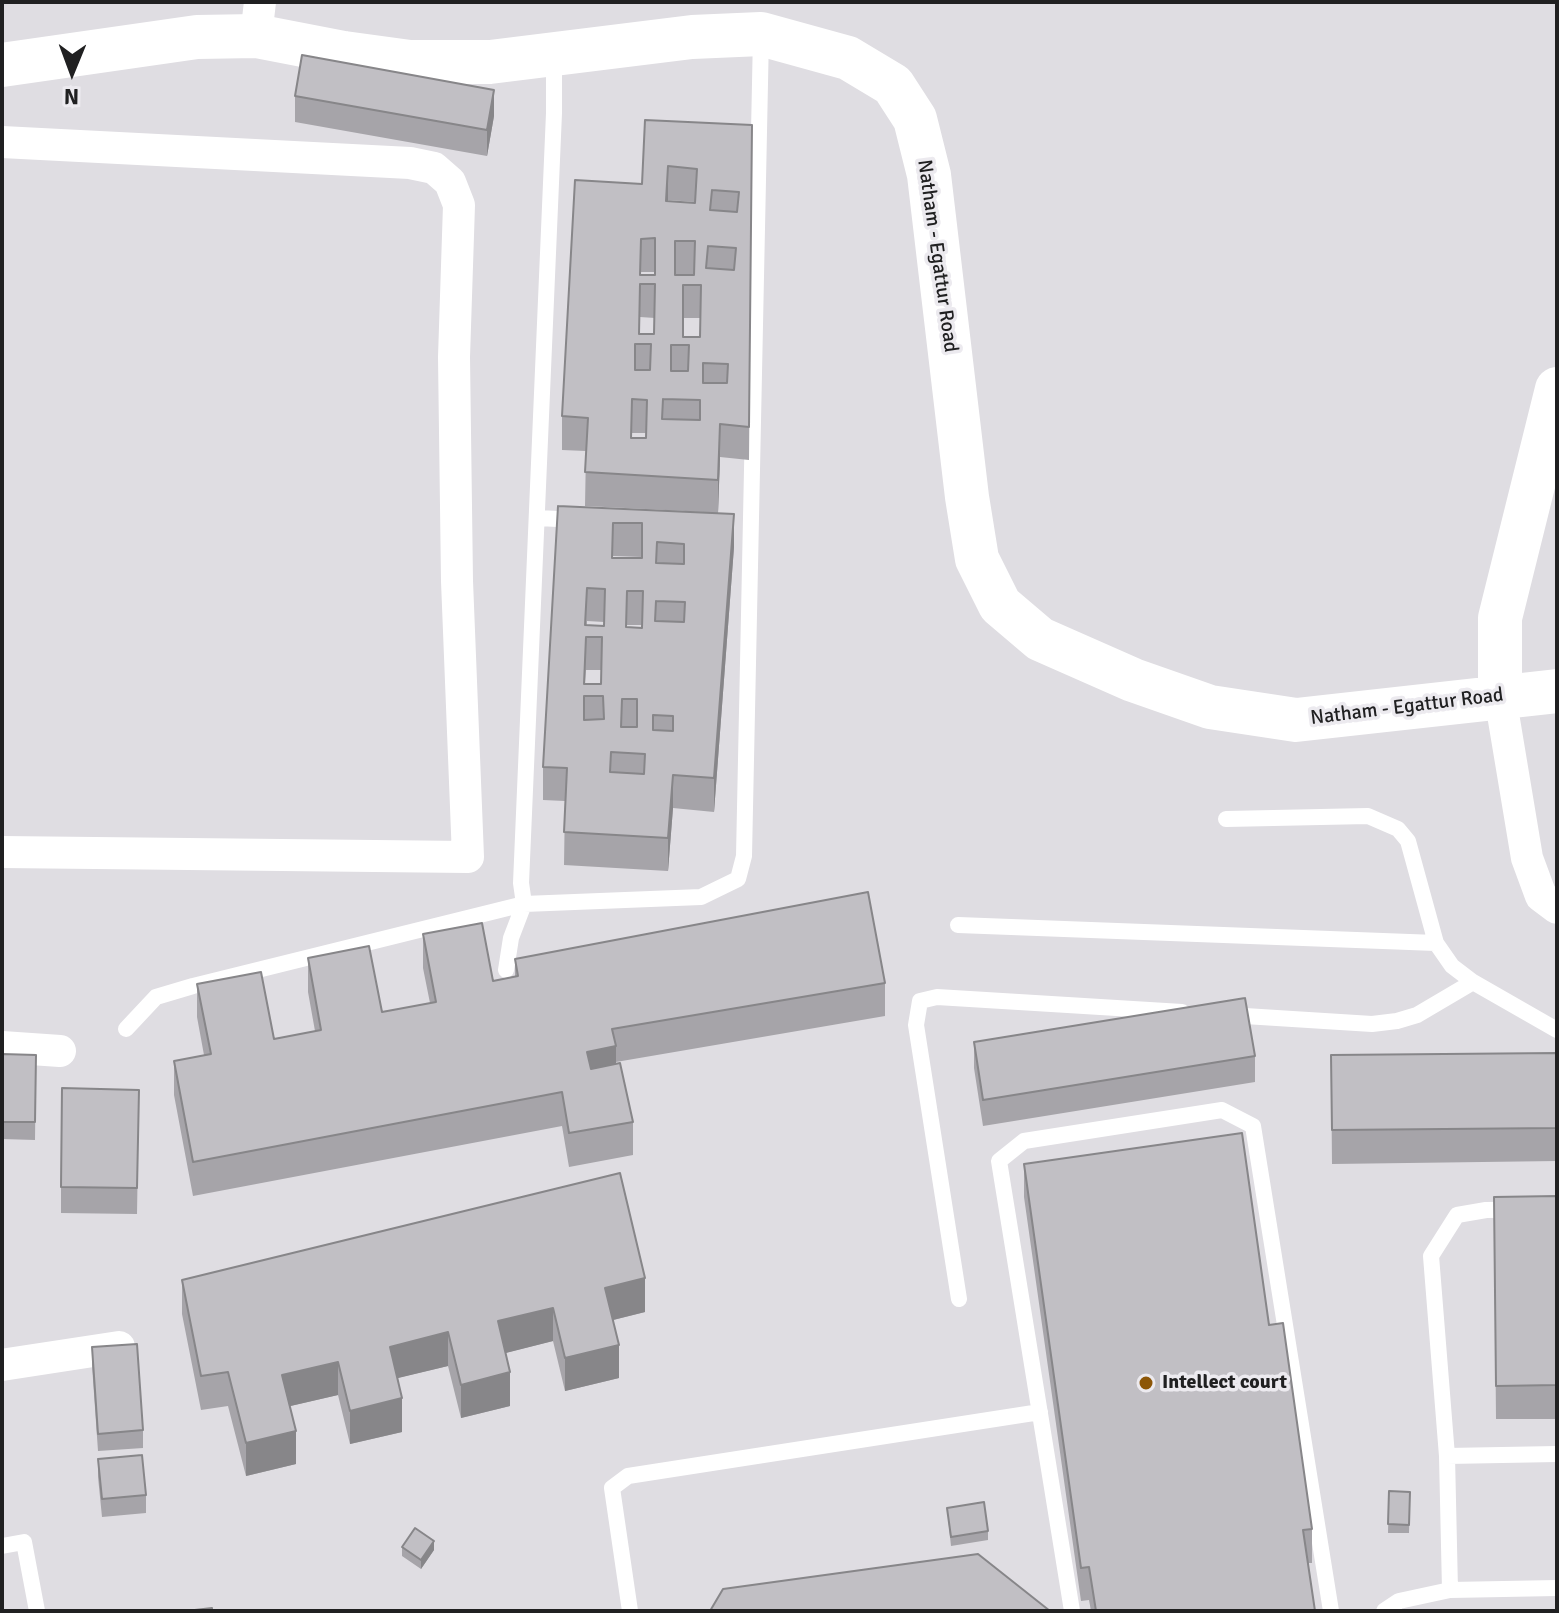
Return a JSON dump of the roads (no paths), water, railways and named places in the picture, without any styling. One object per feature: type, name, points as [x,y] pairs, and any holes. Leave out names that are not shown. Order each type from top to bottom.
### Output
[{"type":"street","name":"Natham - Egattur Road","points":[[2,65],[197,37],[258,19],[344,53],[410,62],[490,62],[692,37],[761,34],[848,58],[893,85],[915,119],[929,175],[977,559],[1000,605],[1040,639],[1133,680],[1210,707],[1296,720],[1557,691]]},
{"type":"street","points":[[2,142],[410,163],[434,168],[450,182],[459,205],[454,401],[457,581],[468,857],[2,852]]},
{"type":"street","points":[[1557,389],[1500,618],[1500,696],[1527,858],[1541,896],[1557,908]]},
{"type":"street","points":[[2,1047],[60,1051]]},
{"type":"street","points":[[2,1365],[119,1347]]},
{"type":"lane","points":[[126,1029],[156,997],[180,989],[524,904],[701,897],[738,879],[744,856],[744,528],[761,34]]},
{"type":"lane","points":[[506,970],[511,938],[524,904],[521,883],[554,55]]},
{"type":"lane","points":[[537,518],[598,521]]},
{"type":"lane","points":[[1226,819],[1368,816],[1398,829],[1408,841],[1436,943],[1452,966],[1473,982],[1557,1030]]},
{"type":"lane","points":[[958,925],[1436,943]]},
{"type":"lane","points":[[959,1299],[916,1025],[920,1001],[937,997],[1372,1024],[1417,1015],[1473,982]]},
{"type":"lane","points":[[1072,1611],[999,1161],[1024,1141],[1222,1110],[1253,1126],[1331,1611]]},
{"type":"lane","points":[[1450,1590],[1447,1456],[1431,1256],[1457,1215],[1486,1210],[1557,1209]]},
{"type":"lane","points":[[630,1611],[612,1488],[628,1476],[1040,1412]]},
{"type":"lane","points":[[1447,1456],[1557,1454]]},
{"type":"lane","points":[[2,1546],[24,1542],[37,1611]]},
{"type":"lane","points":[[1384,1611],[1399,1601],[1450,1590],[1557,1588]]},
{"type":"place","name":"Intellect court","points":[[1146,1383]]}]
